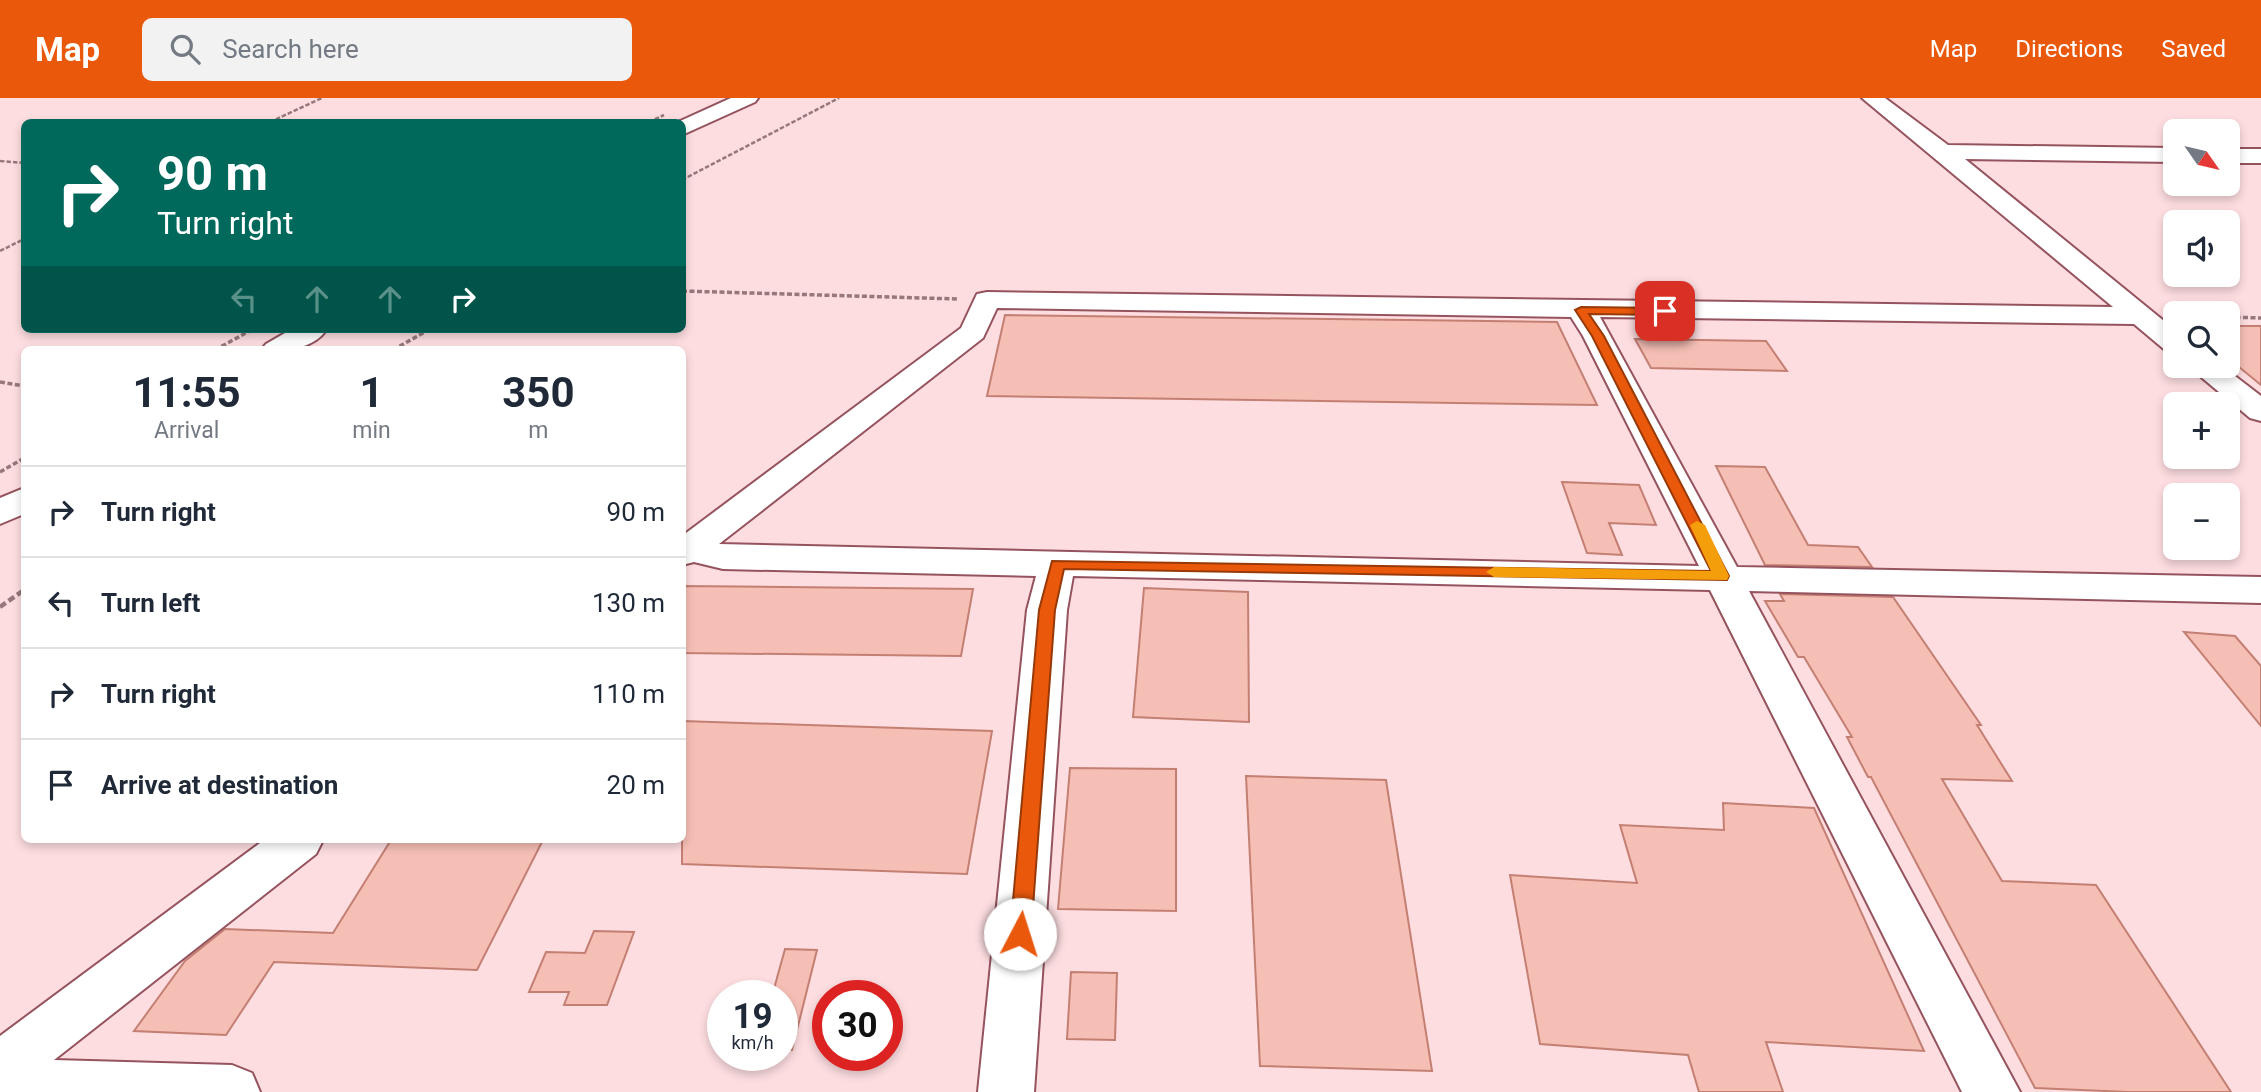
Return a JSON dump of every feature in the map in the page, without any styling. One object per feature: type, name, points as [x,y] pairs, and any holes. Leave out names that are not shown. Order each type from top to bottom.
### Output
[{"type":"street","points":[[686,127],[748,98]]},
{"type":"street","points":[[1872,98],[1942,152],[2163,334]]},
{"type":"street","points":[[1942,152],[2163,155]]},
{"type":"street","points":[[2240,156],[2261,156]]},
{"type":"street","points":[[686,551],[973,332],[987,300],[2140,316]]},
{"type":"street","points":[[1581,310],[1605,348],[1992,1092]]},
{"type":"street","points":[[283,346],[306,333]]},
{"type":"street","points":[[2218,378],[2261,411]]},
{"type":"street","points":[[0,513],[21,501]]},
{"type":"street","points":[[686,551],[723,557],[1722,576],[2261,590]]},
{"type":"street","points":[[1006,1092],[1047,610],[1057,564]]},
{"type":"street","points":[[0,1069],[295,843]]},
{"type":"street","points":[[0,1086],[232,1092]]},
{"type":"path","points":[[276,119],[322,98]]},
{"type":"path","points":[[686,178],[839,98]]},
{"type":"path","points":[[0,161],[21,163]]},
{"type":"path","points":[[0,251],[21,240]]},
{"type":"path","points":[[686,292],[987,300]]},
{"type":"path","points":[[2240,317],[2261,318]]},
{"type":"path","points":[[222,346],[246,333]]},
{"type":"path","points":[[400,346],[423,333]]},
{"type":"path","points":[[0,382],[21,386]]},
{"type":"path","points":[[0,472],[21,460]]},
{"type":"path","points":[[0,607],[21,592]]},
{"type":"building","points":[[1005,315],[1557,322],[1597,405],[987,396]]},
{"type":"building","points":[[2240,326],[2261,326],[2261,385],[2240,368]]},
{"type":"building","points":[[1635,339],[1766,341],[1787,371],[1651,368]]},
{"type":"building","points":[[1716,466],[1765,467],[1808,545],[1858,547],[1872,567],[1765,565]]},
{"type":"building","points":[[1562,482],[1639,485],[1656,525],[1609,523],[1622,555],[1587,553]]},
{"type":"building","points":[[686,586],[973,589],[961,656],[686,653]]},
{"type":"building","points":[[1144,588],[1248,592],[1249,722],[1133,717]]},
{"type":"building","points":[[1780,594],[1893,597],[1981,725],[1977,725],[2012,781],[1942,779],[2002,881],[2096,885],[2231,1092],[2128,1092],[2035,1088],[1871,777],[1868,777],[1847,737],[1852,737],[1804,657],[1798,657],[1765,601],[1784,601]]},
{"type":"building","points":[[2184,632],[2235,636],[2261,666],[2261,726]]},
{"type":"building","points":[[686,721],[992,731],[967,874],[682,864],[682,843],[686,843]]},
{"type":"building","points":[[1070,768],[1176,769],[1176,911],[1058,909]]},
{"type":"building","points":[[1246,776],[1386,780],[1432,1071],[1260,1066]]},
{"type":"building","points":[[1723,803],[1814,808],[1924,1051],[1766,1042],[1783,1092],[1699,1092],[1688,1055],[1540,1044],[1510,875],[1637,883],[1620,825],[1724,830]]},
{"type":"building","points":[[389,843],[541,843],[477,970],[274,962],[226,1035],[134,1031],[185,961],[225,929],[333,933]]},
{"type":"building","points":[[594,931],[634,932],[607,1005],[564,1005],[569,992],[529,992],[546,952],[585,953]]},
{"type":"building","points":[[785,949],[817,950],[798,1026],[798,980],[776,980]]},
{"type":"building","points":[[1071,972],[1117,973],[1115,1040],[1067,1039]]},
{"type":"slow traffic","points":[[1494,572],[1722,576],[1697,525]]},
{"type":"route","points":[[1020,934],[1047,610],[1057,564],[1722,576],[1598,336],[1581,310],[1665,311]]}]
